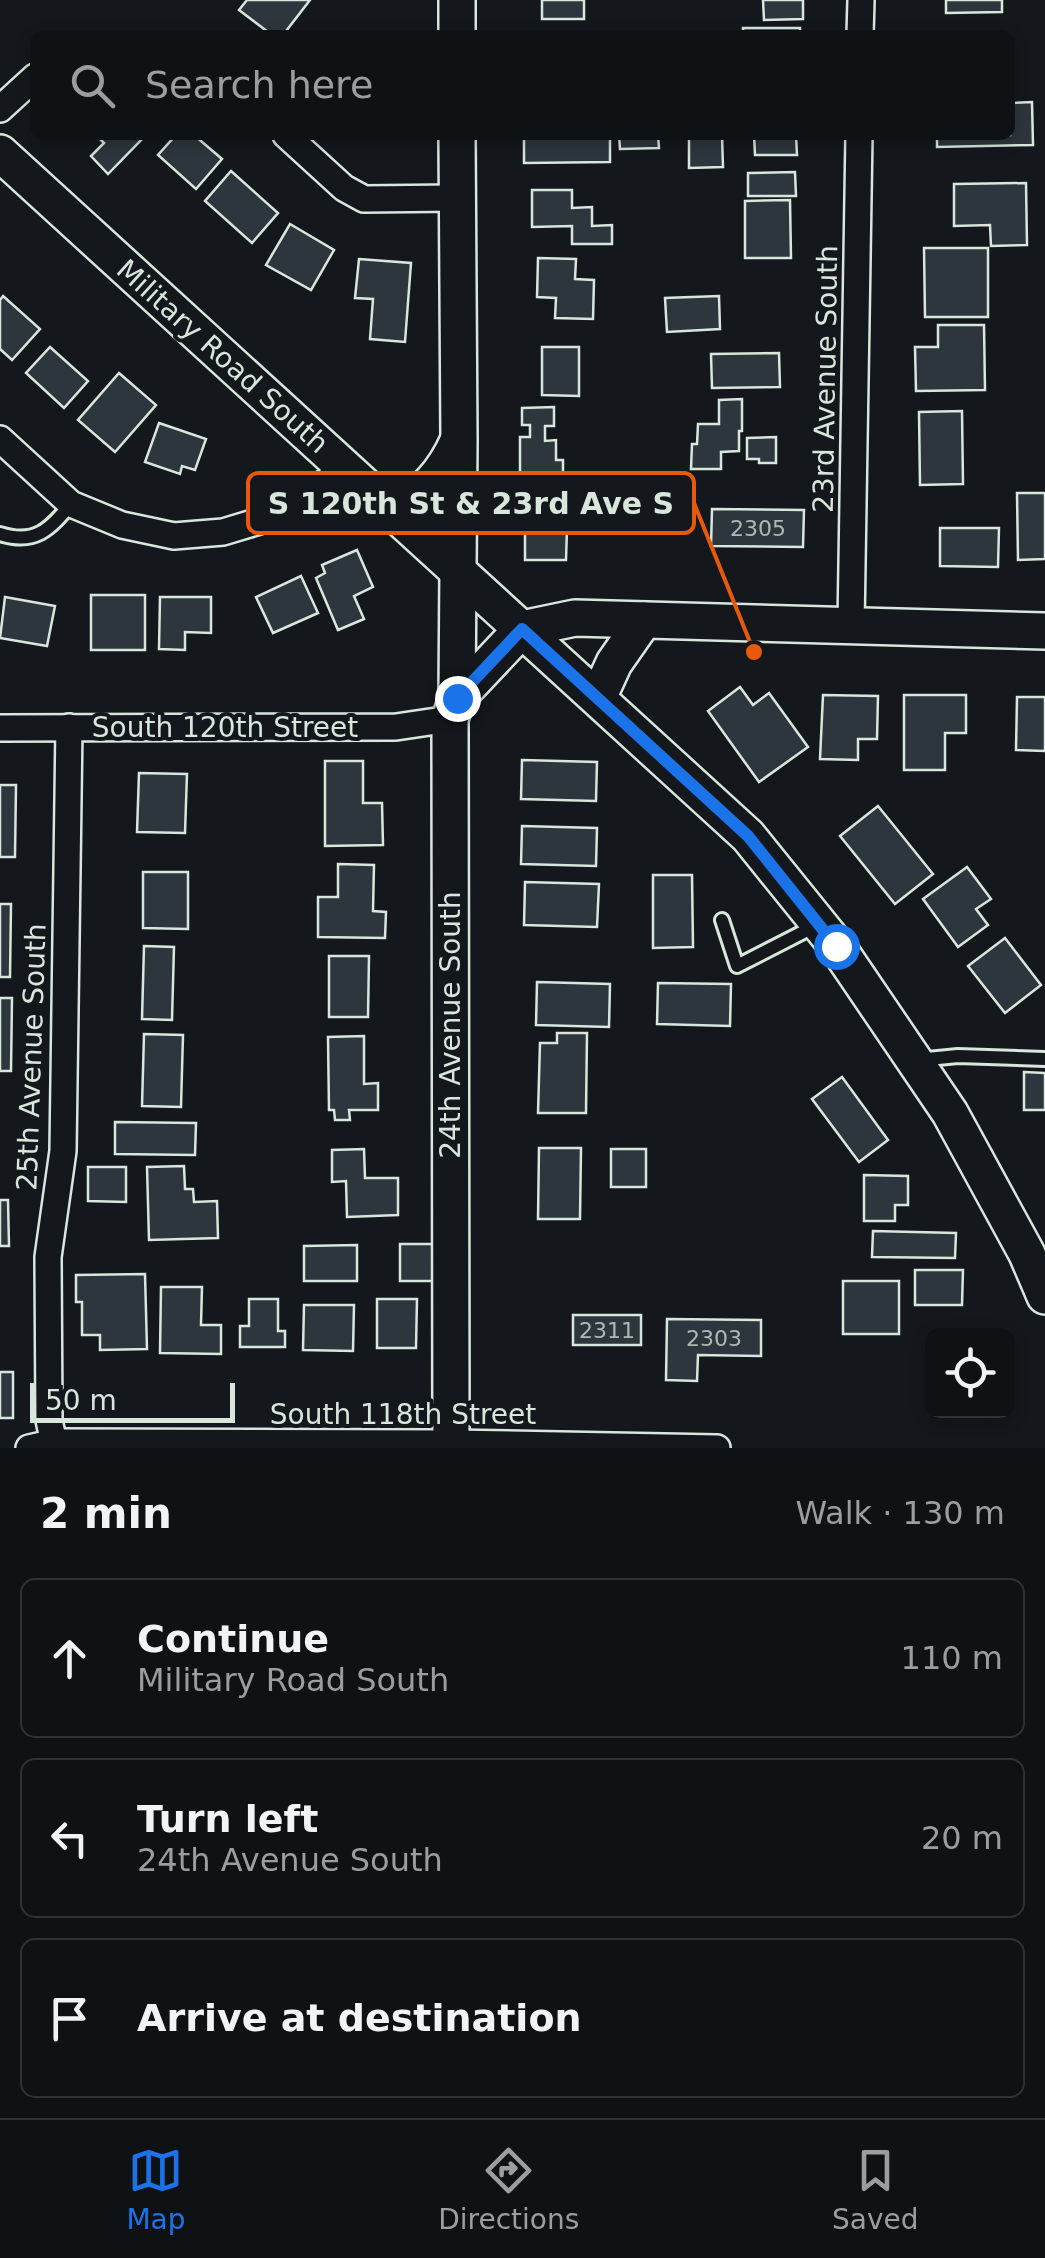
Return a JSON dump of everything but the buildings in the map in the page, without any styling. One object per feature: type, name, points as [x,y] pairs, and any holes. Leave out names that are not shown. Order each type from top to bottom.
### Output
[{"type":"street","points":[[457,0],[457,30]]},
{"type":"street","points":[[860,0],[860,30]]},
{"type":"street","points":[[0,110],[30,81]]},
{"type":"street","points":[[291,140],[344,188],[364,199],[456,198]]},
{"type":"street","points":[[456,140],[458,570]]},
{"type":"street","name":"23rd Avenue South","points":[[851,625],[858,140]]},
{"type":"street","name":"Military Road South","points":[[0,153],[748,836],[819,924],[950,1113],[1027,1254],[1045,1296]]},
{"type":"street","points":[[396,514],[446,467],[459,440]]},
{"type":"street","points":[[1,441],[71,504],[122,525],[174,536],[223,532],[266,519],[347,469]]},
{"type":"street","name":"24th Avenue South","points":[[451,1445],[458,570]]},
{"type":"street","points":[[454,709],[522,629],[575,618],[1045,631]]},
{"type":"street","points":[[598,698],[614,663],[644,620]]},
{"type":"street","name":"South 120th Street","points":[[0,728],[396,727],[454,709]]},
{"type":"street","name":"25th Avenue South","points":[[55,1445],[49,1420],[48,1258],[63,1151],[69,727]]},
{"type":"street","name":"South 118th Street","points":[[28,1448],[717,1448]]},
{"type":"lane","points":[[0,534],[20,538],[39,535],[71,504]]},
{"type":"lane","points":[[722,920],[737,966],[819,924]]},
{"type":"lane","points":[[915,1060],[958,1056],[1045,1059]]},
{"type":"place","name":"S 120th St & 23rd Ave S","points":[[754,652]]},
{"type":"route","points":[[457,698],[522,629],[748,836],[836,946]]}]
